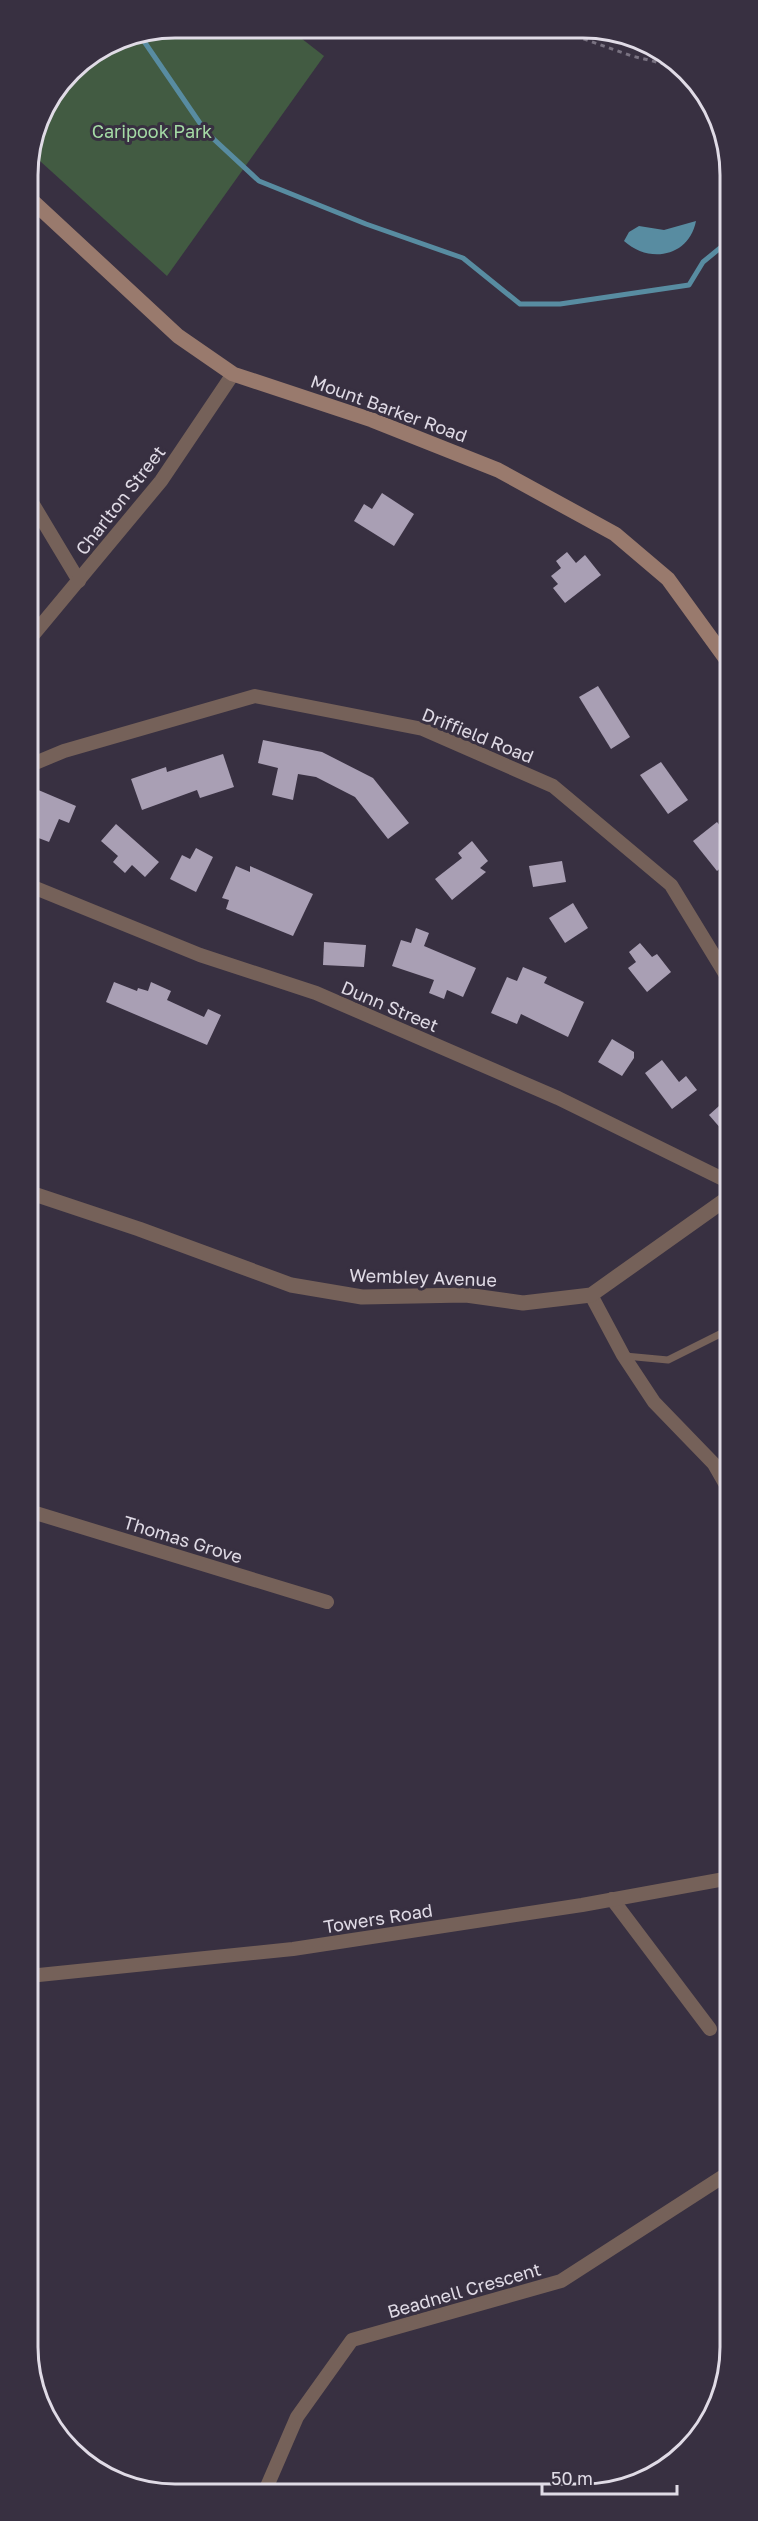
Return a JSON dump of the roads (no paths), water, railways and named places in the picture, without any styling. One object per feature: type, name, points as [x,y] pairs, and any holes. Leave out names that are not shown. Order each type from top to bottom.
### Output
[{"type":"main road","name":"Mount Barker Road","points":[[38,206],[178,336],[233,374],[372,420],[498,470],[615,534],[668,579],[720,651]]},
{"type":"street","name":"Charlton Street","points":[[38,629],[161,481],[233,374]]},
{"type":"street","points":[[38,513],[79,581]]},
{"type":"street","name":"Driffield Road","points":[[38,762],[63,751],[255,696],[423,729],[553,786],[671,885],[720,965]]},
{"type":"street","name":"Dunn Street","points":[[38,889],[200,955],[326,998],[558,1098],[720,1178]]},
{"type":"street","name":"Wembley Avenue","points":[[38,1195],[139,1229],[291,1286],[362,1297],[466,1295],[524,1303],[591,1295],[720,1203]]},
{"type":"street","points":[[591,1295],[623,1355],[654,1402],[714,1464],[720,1474]]},
{"type":"street","name":"Thomas Grove","points":[[38,1514],[327,1602]]},
{"type":"street","name":"Towers Road","points":[[38,1975],[293,1949],[720,1880]]},
{"type":"street","points":[[612,1899],[710,2029]]},
{"type":"street","name":"Beadnell Crescent","points":[[268,2484],[297,2417],[352,2340],[561,2281],[720,2178]]},
{"type":"lane","points":[[623,1355],[668,1360],[720,1334]]},
{"type":"water","points":[[696,221],[685,243],[667,253],[645,253],[624,241],[629,232],[639,226],[664,230]]},
{"type":"waterway","points":[[144,41],[206,132],[259,181],[366,224],[463,258],[520,304],[560,304],[689,285],[703,262],[720,248]]},
{"type":"park label","name":"Caripook Park","points":[[152,131]]}]
